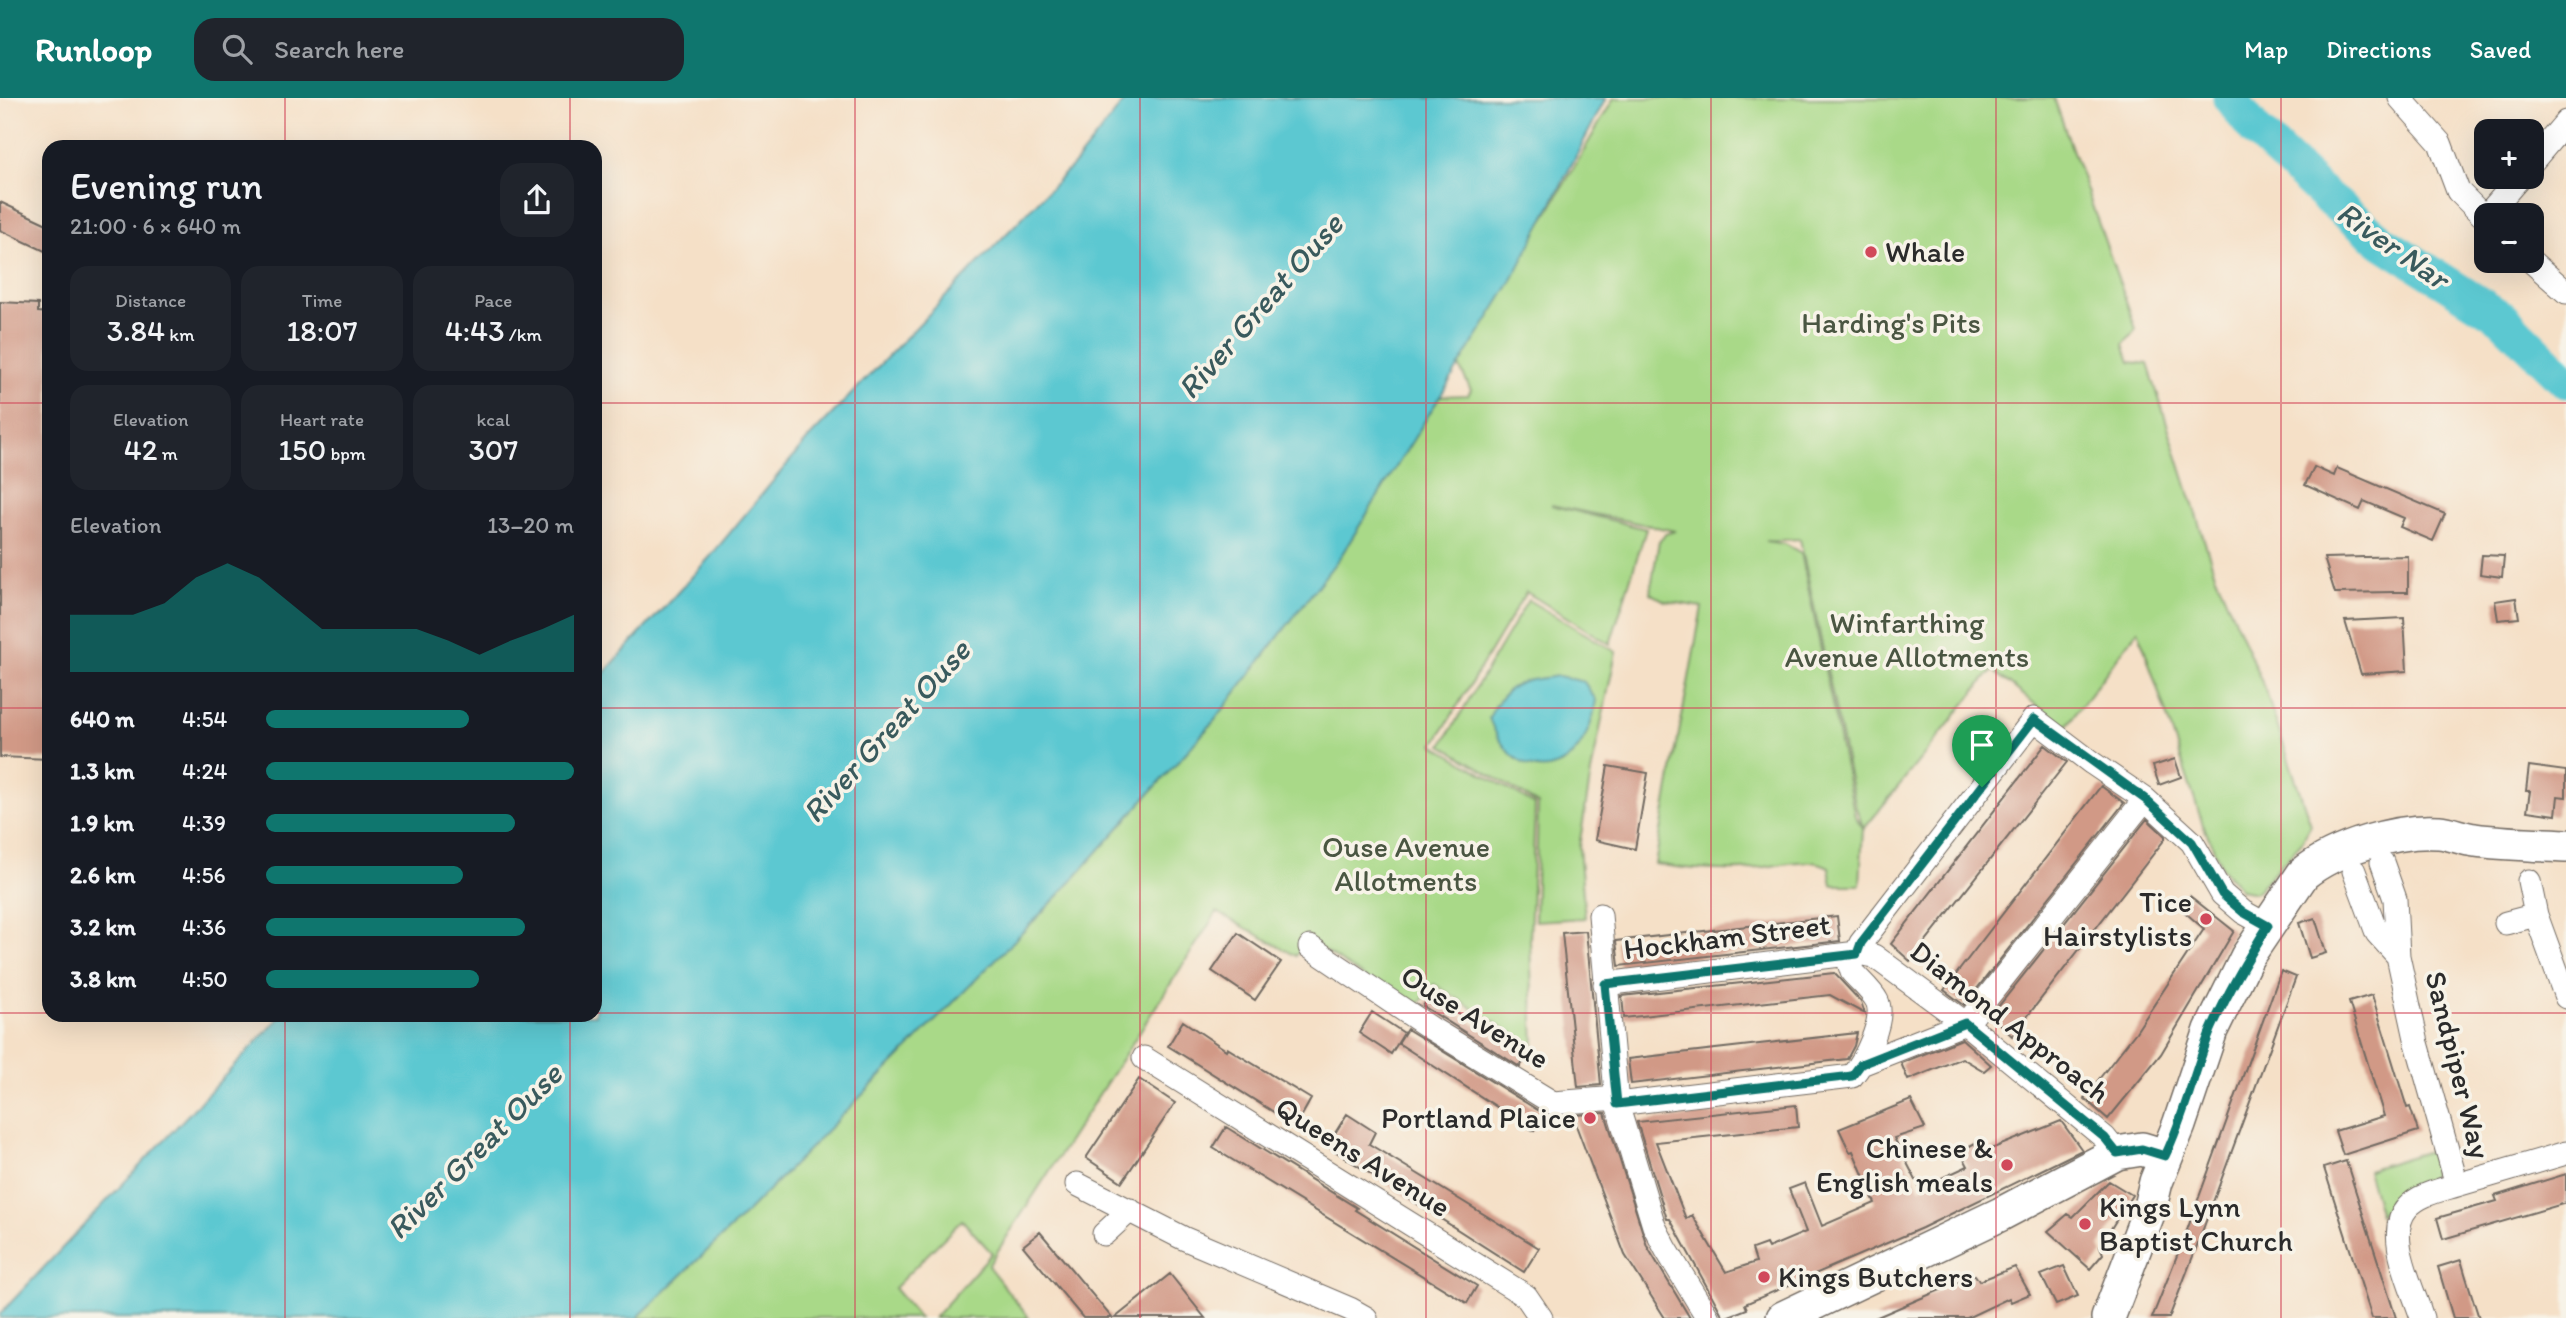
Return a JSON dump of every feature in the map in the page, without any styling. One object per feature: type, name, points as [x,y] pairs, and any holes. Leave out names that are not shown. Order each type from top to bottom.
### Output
[{"type":"street","points":[[2400,98],[2440,143],[2458,191],[2474,206]]},
{"type":"street","points":[[2544,148],[2566,122]]},
{"type":"street","points":[[2498,203],[2510,189]]},
{"type":"street","points":[[2544,273],[2566,292]]},
{"type":"street","points":[[1861,1064],[1881,1014],[1877,1000],[1850,967],[1861,943],[2034,719],[2145,799],[2192,842],[2222,894],[2243,912],[2276,915],[2368,867],[2445,850],[2474,840]]},
{"type":"street","points":[[1965,1023],[2145,799]]},
{"type":"street","points":[[2108,1318],[2149,1212],[2165,1156],[2179,1125],[2211,1030],[2248,957],[2303,874],[2316,864],[2346,849],[2413,832],[2440,832],[2474,840],[2563,846]]},
{"type":"street","name":"Sandpiper Way","points":[[2368,867],[2377,933],[2398,956],[2420,1057],[2457,1185],[2425,1195],[2416,1201],[2407,1208],[2397,1227],[2397,1240],[2422,1318]]},
{"type":"street","points":[[2529,881],[2536,915],[2566,997]]},
{"type":"street","points":[[1600,915],[1617,1100],[1654,1226],[1665,1249],[1708,1318]]},
{"type":"street","points":[[2506,923],[2536,915]]},
{"type":"street","name":"Ouse Avenue","points":[[1310,947],[1432,1029],[1553,1103],[1617,1100],[1852,1076],[1861,1064],[1965,1023]]},
{"type":"street","name":"Hockham Street","points":[[1605,984],[1857,954]]},
{"type":"street","name":"Diamond Approach","points":[[1857,954],[1874,956],[1965,1023],[2105,1138],[2117,1153]]},
{"type":"street","name":"Queens Avenue","points":[[1144,1058],[1526,1296],[1541,1318]]},
{"type":"street","points":[[1783,1318],[1824,1310],[2117,1153],[2142,1149],[2165,1156]]},
{"type":"street","points":[[2457,1185],[2566,1153]]},
{"type":"street","points":[[1077,1184],[1183,1238],[1366,1318]]},
{"type":"street","points":[[1104,1234],[1130,1210]]},
{"type":"green space","points":[[1614,98],[2054,98],[2136,329],[2124,344],[2130,362],[2148,364],[2215,574],[2264,687],[2311,825],[2301,843],[2255,893],[2241,890],[2222,868],[2203,825],[2138,630],[2065,728],[1992,670],[1864,829],[1856,808],[1800,539],[1765,541],[1785,544],[1801,553],[1855,816],[1863,828],[1860,885],[1832,885],[1829,867],[1820,863],[1798,862],[1732,870],[1655,864],[1702,607],[1665,601],[1650,593],[1659,541],[1665,534],[1675,531],[1551,505],[1646,529],[1610,644],[1526,592],[1434,745],[1535,805],[1530,941],[1534,1047],[1434,984],[1414,1011],[1307,939],[1296,956],[1217,912],[988,1266],[1029,1318],[934,1318],[992,1253],[962,1220],[894,1288],[919,1318],[637,1318],[735,1224],[1059,895],[1214,721],[1342,554],[1440,396],[1468,395],[1471,390],[1459,366]]},
{"type":"green space","points":[[1528,600],[1616,652],[1579,847],[1585,918],[1535,921],[1538,804],[1442,745]]},
{"type":"green space","points":[[2429,1151],[2436,1166],[2427,1183],[2402,1193],[2380,1215],[2367,1170]]},
{"type":"water","name":"River Great Ouse","points":[[1127,98],[1606,98],[1510,284],[1342,554],[1214,721],[1059,895],[735,1224],[637,1318],[0,1318],[0,1314],[275,1022],[602,1022],[602,675],[709,558],[808,439],[1075,163]]},
{"type":"water","points":[[1559,676],[1584,682],[1596,700],[1590,726],[1579,746],[1566,760],[1550,768],[1534,767],[1517,759],[1502,743],[1489,718],[1502,697],[1516,685],[1534,679]]},
{"type":"building","points":[[0,202],[42,222],[42,250],[0,230]]},
{"type":"building","points":[[0,302],[38,304],[38,312],[42,312],[42,759],[0,757]]},
{"type":"building","points":[[2314,467],[2334,476],[2337,468],[2445,514],[2433,541],[2400,527],[2404,518],[2364,501],[2360,510],[2305,485]]},
{"type":"building","points":[[2482,555],[2504,556],[2502,577],[2480,574]]},
{"type":"building","points":[[2408,556],[2408,592],[2335,593],[2324,558]]},
{"type":"building","points":[[2516,598],[2519,618],[2498,620],[2495,601]]},
{"type":"building","points":[[2404,618],[2407,671],[2361,674],[2345,621]]},
{"type":"building","points":[[2045,745],[2067,762],[1910,961],[1891,944]]},
{"type":"building","points":[[2175,759],[2181,777],[2159,785],[2153,766]]},
{"type":"building","points":[[1608,766],[1648,773],[1635,849],[1595,840]]},
{"type":"building","points":[[2529,766],[2566,771],[2566,797],[2558,796],[2556,815],[2527,811],[2530,791],[2526,791]]},
{"type":"building","points":[[2101,786],[2124,803],[1964,1005],[1944,990]]},
{"type":"building","points":[[2147,819],[2165,839],[2012,1036],[1991,1016]]},
{"type":"building","points":[[2190,896],[2234,931],[2161,1054],[2108,1119],[2084,1098],[2136,1032],[2204,929],[2180,908]]},
{"type":"building","points":[[1837,916],[1840,941],[1619,966],[1616,941]]},
{"type":"building","points":[[2315,918],[2326,953],[2310,958],[2299,923]]},
{"type":"building","points":[[1586,931],[1601,1085],[1578,1087],[1562,933]]},
{"type":"building","points":[[1238,933],[1281,962],[1255,1000],[1212,971]]},
{"type":"building","points":[[2281,971],[2296,977],[2195,1251],[2169,1318],[2152,1318],[2186,1233]]},
{"type":"building","points":[[1834,973],[1861,1002],[1865,1014],[1830,995],[1624,1018],[1622,996]]},
{"type":"building","points":[[2372,995],[2407,1108],[2410,1107],[2418,1131],[2343,1155],[2335,1131],[2384,1116],[2349,1002]]},
{"type":"building","points":[[1430,996],[1526,1057],[1520,1067],[1423,1006]]},
{"type":"building","points":[[1372,1012],[1404,1033],[1391,1054],[1359,1033]]},
{"type":"building","points":[[1183,1021],[1226,1050],[1227,1048],[1311,1099],[1296,1126],[1168,1046]]},
{"type":"building","points":[[1407,1029],[1544,1114],[1534,1131],[1398,1043]]},
{"type":"building","points":[[1857,1033],[1847,1059],[1631,1084],[1628,1059]]},
{"type":"building","points":[[1962,1039],[1991,1065],[1984,1071],[1962,1058],[1908,1080],[1901,1063]]},
{"type":"building","points":[[1139,1079],[1175,1103],[1122,1182],[1086,1158]]},
{"type":"building","points":[[1911,1100],[1925,1128],[1894,1138],[1920,1188],[1968,1166],[1960,1151],[1981,1140],[1986,1151],[2061,1121],[2082,1150],[1922,1228],[1745,1304],[1747,1309],[1724,1318],[1670,1219],[1667,1219],[1637,1122],[1796,1105],[1798,1127],[1656,1142],[1686,1219],[1692,1215],[1726,1272],[1756,1262],[1752,1249],[1766,1244],[1768,1248],[1806,1232],[1789,1189],[1805,1183],[1822,1226],[1875,1203],[1853,1151],[1850,1152],[1839,1129]]},
{"type":"building","points":[[1605,1113],[1647,1246],[1690,1318],[1665,1318],[1625,1255],[1577,1128],[1575,1115]]},
{"type":"building","points":[[1347,1114],[1375,1132],[1369,1144],[1539,1248],[1524,1272],[1327,1146]]},
{"type":"building","points":[[1226,1127],[1477,1286],[1467,1303],[1213,1148]]},
{"type":"building","points":[[2346,1161],[2396,1318],[2372,1318],[2324,1168]]},
{"type":"building","points":[[2566,1174],[2566,1203],[2443,1239],[2437,1218],[2497,1201],[2495,1196]]},
{"type":"building","name":"Kings Lynn Baptist Church","points":[[2109,1181],[2132,1195],[2100,1246],[2103,1254],[2090,1269],[2048,1231],[2068,1214],[2073,1217]]},
{"type":"building","points":[[1040,1232],[1112,1318],[1083,1318],[1023,1246]]},
{"type":"building","points":[[2461,1260],[2479,1318],[2453,1318],[2438,1267]]},
{"type":"building","points":[[2064,1266],[2078,1296],[2056,1305],[2041,1275]]},
{"type":"building","points":[[2015,1267],[2030,1294],[2011,1302],[2009,1298],[1967,1318],[1875,1318],[1975,1275],[1979,1281]]},
{"type":"building","points":[[1170,1274],[1205,1318],[1115,1318]]},
{"type":"waterway","name":"River Nar","points":[[2230,98],[2255,130],[2324,195],[2384,243],[2502,318],[2566,381]]},
{"type":"place","name":"Whale","points":[[1871,252]]},
{"type":"place","name":"Tice Hairstylists","points":[[2206,919]]},
{"type":"place","name":"Portland Plaice","points":[[1590,1118]]},
{"type":"place","name":"Chinese & English meals","points":[[2007,1165]]},
{"type":"place","name":"Kings Lynn Baptist Church","points":[[2085,1224]]},
{"type":"place","name":"Kings Butchers","points":[[1764,1277]]},
{"type":"route","points":[[2034,719],[2145,799],[2192,842],[2222,894],[2243,912],[2268,926],[2248,957],[2211,1030],[2176,1135],[2165,1156],[2142,1149],[2117,1153],[2105,1138],[1965,1023],[1861,1064],[1852,1076],[1617,1104],[1605,984],[1857,954],[1861,943],[1982,787],[2034,719]]},
{"type":"park label","name":"Harding's Pits","points":[[1891,323]]},
{"type":"park label","name":"Winfarthing Avenue Allotments","points":[[1907,640]]},
{"type":"park label","name":"Ouse Avenue Allotments","points":[[1406,864]]}]
